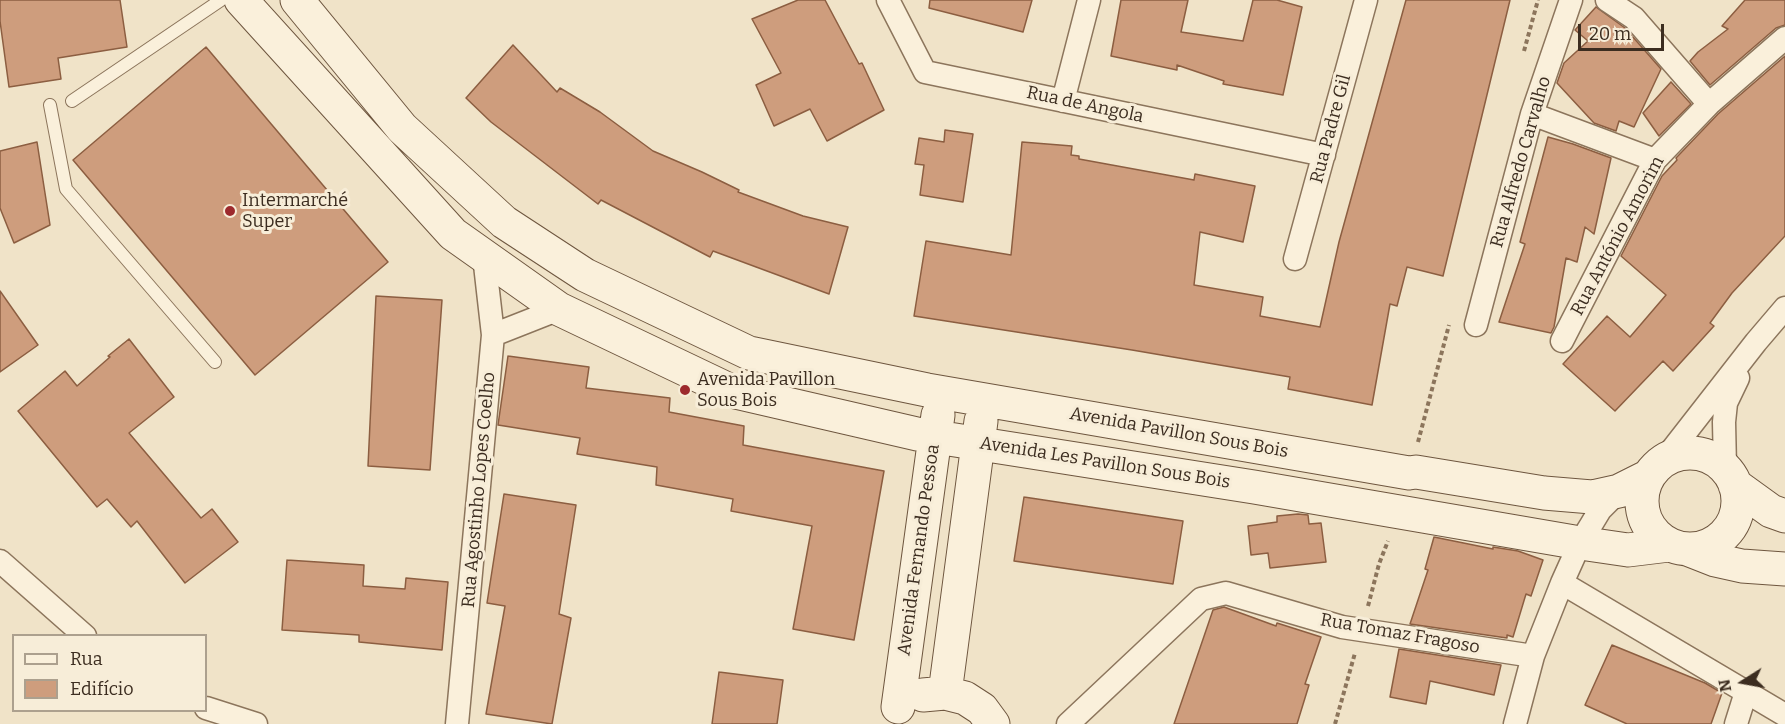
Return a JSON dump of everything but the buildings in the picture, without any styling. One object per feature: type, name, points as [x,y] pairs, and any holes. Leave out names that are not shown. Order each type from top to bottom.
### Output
[{"type":"street","points":[[241,0],[453,234],[559,309]]},
{"type":"street","name":"Avenida Pavillon Sous Bois","points":[[297,0],[402,128],[504,222],[585,275],[749,353],[941,393],[1409,473],[1416,472],[1566,495],[1592,496],[1618,491],[1656,468]]},
{"type":"street","name":"Rua de Angola","points":[[888,0],[925,72],[1324,155]]},
{"type":"street","points":[[1063,101],[1089,0]]},
{"type":"street","name":"Rua Padre Gil","points":[[1295,259],[1366,0]]},
{"type":"street","name":"Rua Alfredo Carvalho","points":[[1476,325],[1532,114],[1571,0]]},
{"type":"street","points":[[1607,0],[1634,18],[1709,104]]},
{"type":"street","name":"Rua António Amorim","points":[[1562,340],[1655,160],[1709,104],[1785,38]]},
{"type":"street","points":[[1532,114],[1655,160]]},
{"type":"street","name":"Rua Agostinho Lopes Coelho","points":[[457,724],[494,336],[484,256]]},
{"type":"street","points":[[1785,308],[1656,468],[1643,491],[1642,507],[1647,522],[1656,535],[1678,547],[1715,560],[1742,566],[1785,569]]},
{"type":"street","points":[[494,336],[559,309]]},
{"type":"street","name":"Avenida Les Pavillon Sous Bois","points":[[559,309],[731,391],[935,436],[1399,511],[1580,543],[1628,550],[1678,547]]},
{"type":"street","points":[[1678,547],[1703,547],[1717,541],[1728,530],[1736,516],[1738,500],[1730,477],[1723,442],[1726,404],[1756,342]]},
{"type":"street","name":"Avenida Fernando Pessoa","points":[[891,715],[941,393]]},
{"type":"street","points":[[945,693],[976,443],[984,400]]},
{"type":"street","points":[[1656,468],[1676,455],[1689,453],[1702,455],[1715,460],[1730,477],[1771,511],[1785,516]]},
{"type":"street","points":[[1515,724],[1533,656],[1562,583],[1580,543],[1600,510],[1618,491]]},
{"type":"street","points":[[0,561],[83,634]]},
{"type":"street","points":[[1562,583],[1785,715]]},
{"type":"street","name":"Rua Tomaz Fragoso","points":[[1068,724],[1201,598],[1226,593],[1342,627],[1533,656]]},
{"type":"street","points":[[1736,724],[1746,692]]},
{"type":"street","points":[[891,715],[912,698],[928,693],[945,693],[964,698],[982,709],[993,724]]},
{"type":"street","points":[[207,708],[256,724]]},
{"type":"lane","points":[[72,101],[221,0]]},
{"type":"lane","points":[[50,105],[66,189],[215,362]]},
{"type":"path","points":[[1522,58],[1538,0]]},
{"type":"path","points":[[1409,473],[1450,323]]},
{"type":"path","points":[[1335,724],[1379,564],[1399,511]]},
{"type":"place","name":"Intermarché Super","points":[[230,211]]},
{"type":"place","name":"Avenida Pavillon Sous Bois","points":[[685,390]]}]
